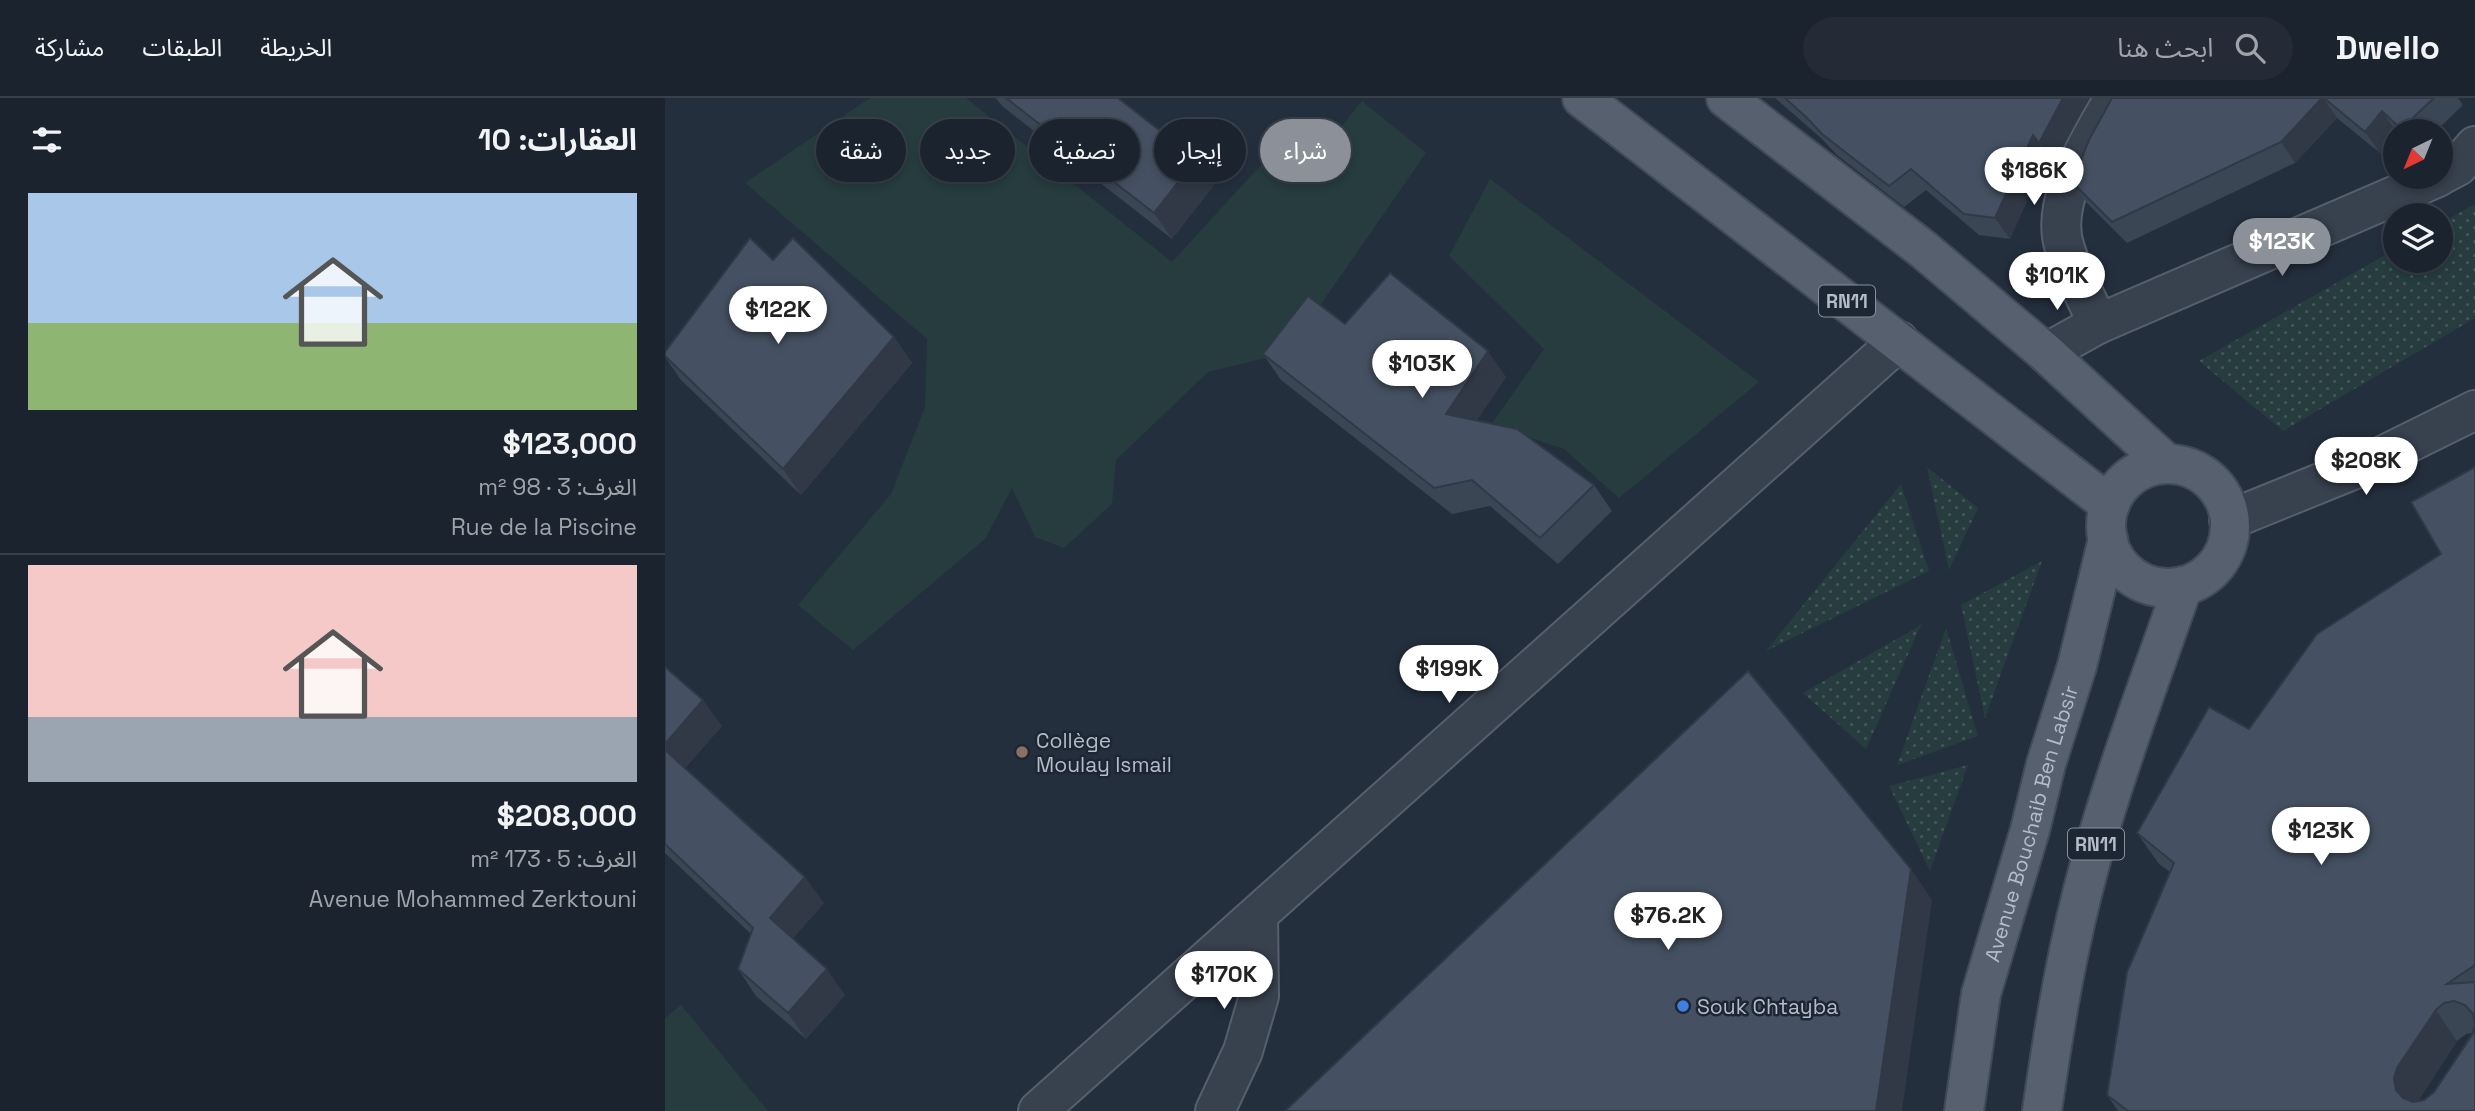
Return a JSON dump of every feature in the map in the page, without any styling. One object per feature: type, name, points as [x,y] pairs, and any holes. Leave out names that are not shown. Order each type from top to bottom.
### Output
[{"type":"main road","name":"RN11","points":[[1582,98],[1899,341],[2109,522],[2115,558],[2136,578],[2164,588],[2183,586],[2091,861],[2054,1028],[2042,1111]]},
{"type":"main road","points":[[1725,98],[1924,250],[2046,353],[2167,464]]},
{"type":"main road","points":[[2109,522],[2119,489],[2132,476],[2148,468],[2167,464],[2187,467],[2205,477],[2219,491],[2229,520],[2228,540],[2216,565],[2201,578],[2183,586]]},
{"type":"main road","name":"Avenue Bouchaib Ben Labsir","points":[[1964,1111],[1981,993],[2030,830],[2046,764],[2077,666],[2109,522]]},
{"type":"street","points":[[2098,324],[2064,247],[2061,221],[2070,180],[2115,98]]},
{"type":"street","points":[[2453,169],[2475,146]]},
{"type":"street","points":[[2046,353],[2098,324],[2410,189]]},
{"type":"street","points":[[1038,1111],[1899,341]]},
{"type":"street","points":[[2229,520],[2360,467],[2475,410]]},
{"type":"street","points":[[1215,1111],[1243,1051],[1259,996],[1258,916]]},
{"type":"green space","points":[[870,98],[966,98],[992,119],[920,119],[920,182],[1015,182],[1015,137],[1029,148],[1029,182],[1072,182],[1172,262],[1260,166],[1260,182],[1351,182],[1351,119],[1347,119],[1362,101],[1426,153],[1287,353],[1208,372],[1116,460],[1112,504],[1064,548],[1035,537],[1012,488],[985,539],[853,650],[798,605],[891,494],[925,407],[927,339],[745,183],[816,135],[816,182],[906,182],[906,119],[839,119]]},
{"type":"green space","points":[[1490,179],[1759,382],[1619,498],[1564,449],[1491,425],[1544,349],[1449,256]]},
{"type":"green space","points":[[2475,204],[2475,318],[2283,431],[2199,361],[2383,256],[2383,273],[2453,273],[2453,216]]},
{"type":"green space","points":[[1927,467],[1978,508],[1949,570]]},
{"type":"green space","points":[[1901,484],[1929,571],[1766,651]]},
{"type":"green space","points":[[2042,561],[1985,718],[1961,605]]},
{"type":"green space","points":[[1921,625],[1866,749],[1803,693]]},
{"type":"green space","points":[[1946,628],[1978,736],[1897,765]]},
{"type":"green space","points":[[1968,765],[1930,871],[1889,786]]},
{"type":"green space","points":[[681,1005],[768,1111],[665,1111],[665,1018]]},
{"type":"building","points":[[1006,98],[1118,98],[1154,126],[1154,182],[1178,182],[1154,213],[1114,182],[1140,182],[1140,119],[1033,119]]},
{"type":"building","points":[[1785,98],[2063,98],[2039,143],[2033,135],[1995,218],[1964,214],[1911,169],[1889,186],[1822,134]]},
{"type":"building","points":[[2112,98],[2322,98],[2281,142],[2112,222],[2072,182],[2089,140]]},
{"type":"building","points":[[2324,98],[2434,98],[2412,119],[2390,119],[2382,111],[2365,132]]},
{"type":"building","points":[[750,238],[773,260],[793,238],[894,337],[783,469],[665,356],[665,352]]},
{"type":"building","points":[[1390,273],[1488,351],[1446,414],[1517,429],[1594,485],[1540,538],[1472,480],[1434,488],[1263,354],[1308,296],[1345,324]]},
{"type":"building","points":[[2475,467],[2475,965],[2447,984],[2475,982],[2475,1025],[2475,1111],[2128,1111],[2107,1095],[2127,972],[2174,863],[2137,833],[2209,707],[2249,729],[2317,634],[2441,554],[2411,502]],"holes":[[[2454,1001],[2465,1005],[2473,1014],[2475,1025],[2472,1035],[2434,1092],[2424,1100],[2413,1102],[2403,1098],[2396,1090],[2394,1078],[2397,1068],[2436,1010],[2444,1003]]]},
{"type":"building","points":[[665,667],[703,700],[665,744]]},
{"type":"building","name":"Souk Chtayba","points":[[1748,671],[1911,869],[1876,1111],[1285,1111]]},
{"type":"building","points":[[665,750],[805,877],[770,918],[827,969],[788,1013],[738,969],[753,928],[665,844]]},
{"type":"place","name":"Collège Moulay Ismail","points":[[1022,752]]},
{"type":"place","name":"Souk Chtayba","points":[[1683,1006]]}]
